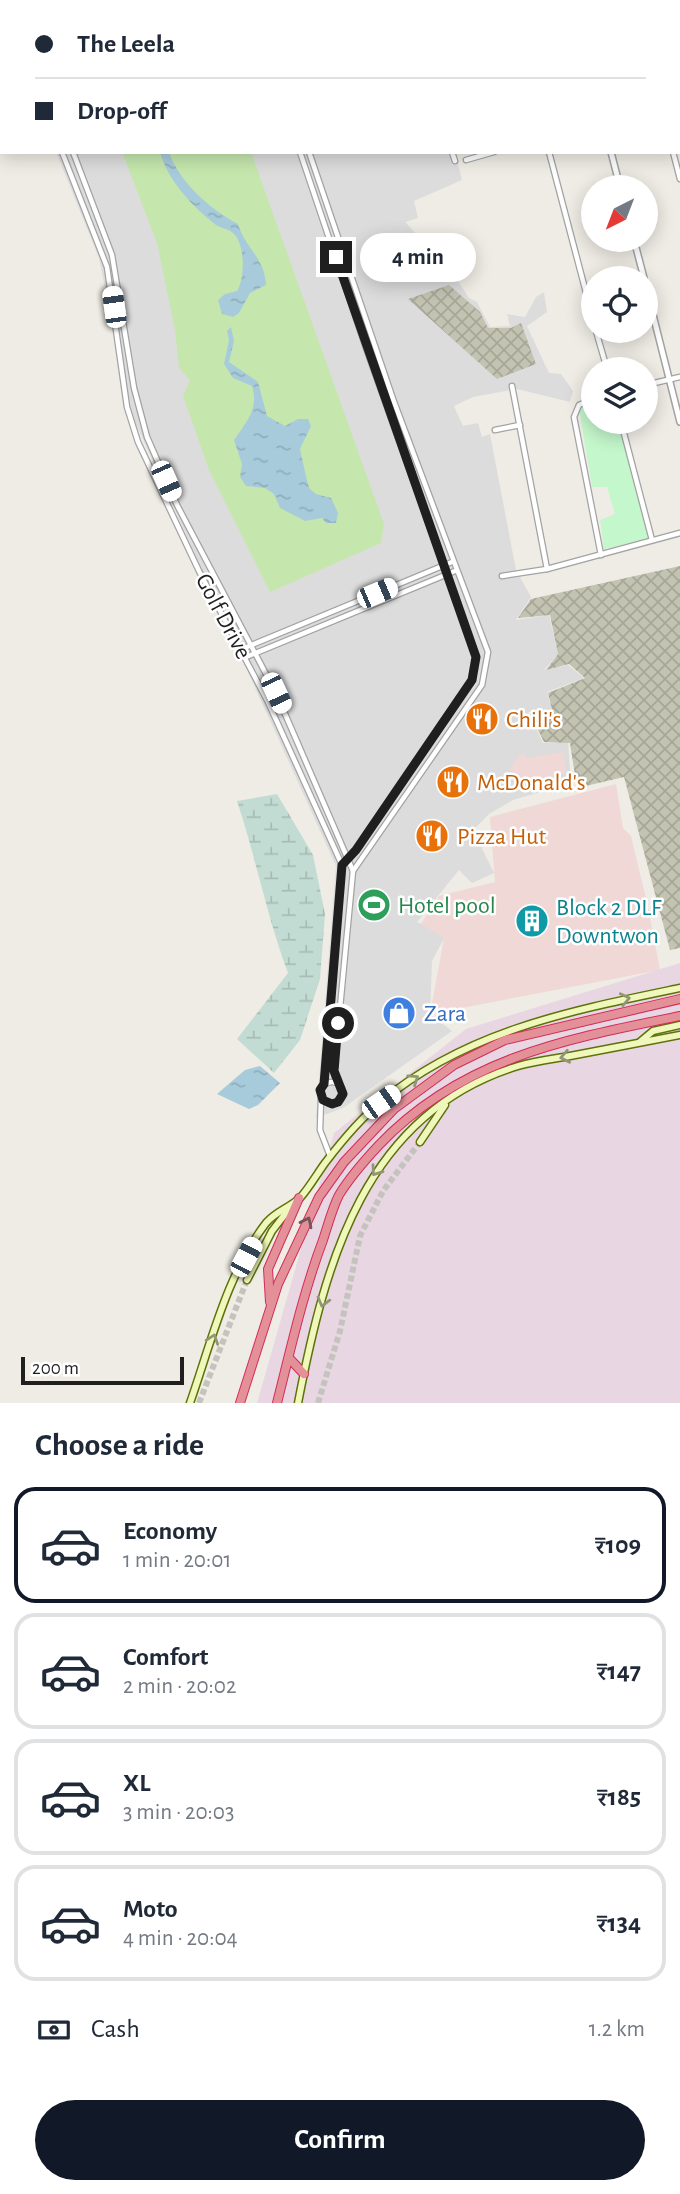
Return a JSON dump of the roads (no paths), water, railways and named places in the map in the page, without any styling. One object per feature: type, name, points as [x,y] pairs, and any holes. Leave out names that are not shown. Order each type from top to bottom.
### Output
[{"type":"highway","points":[[240,1403],[270,1306],[319,1197],[344,1162],[394,1109],[424,1085],[472,1054],[505,1040],[680,999]]},
{"type":"highway","points":[[277,1403],[312,1268],[340,1194],[390,1134],[423,1105],[480,1070],[508,1058],[680,1016]]},
{"type":"highway","points":[[270,1306],[268,1269],[299,1198]]},
{"type":"highway","points":[[289,1358],[304,1374]]},
{"type":"main road","points":[[247,1280],[272,1231],[330,1156],[381,1102],[466,1046],[507,1030],[588,1007],[680,988]]},
{"type":"main road","points":[[639,1043],[653,1031],[680,1025]]},
{"type":"main road","points":[[298,1403],[343,1236],[359,1196],[376,1171],[412,1129],[448,1100],[518,1066],[680,1035]]},
{"type":"main road","points":[[420,1142],[448,1100]]},
{"type":"main road","points":[[190,1403],[227,1298],[256,1240],[276,1213],[299,1198]]},
{"type":"street","name":"Golf Drive","points":[[63,154],[104,254],[121,352],[127,407],[145,459],[199,571],[246,657],[342,865],[324,1084]]},
{"type":"street","name":"Golf Drive","points":[[74,154],[112,255],[139,415],[147,437],[196,542],[252,645],[291,726],[353,871]]},
{"type":"street","points":[[301,154],[366,348],[475,649],[475,674],[356,850],[342,865]]},
{"type":"street","points":[[310,154],[422,481],[488,652],[485,680],[353,871],[334,1071],[336,1082],[343,1090],[341,1100],[328,1104],[321,1097]]},
{"type":"street","points":[[453,154],[455,161]]},
{"type":"street","points":[[466,160],[487,154]]},
{"type":"street","points":[[550,154],[581,273]]},
{"type":"street","points":[[612,154],[617,175]]},
{"type":"street","points":[[678,162],[680,179]]},
{"type":"street","points":[[658,335],[680,422]]},
{"type":"street","points":[[366,348],[374,345]]},
{"type":"street","points":[[121,352],[130,350]]},
{"type":"street","points":[[658,382],[680,377]]},
{"type":"street","points":[[512,386],[547,569]]},
{"type":"street","points":[[581,404],[574,423],[601,555]]},
{"type":"street","points":[[495,430],[520,425]]},
{"type":"street","points":[[624,434],[652,541]]},
{"type":"street","points":[[414,484],[422,481]]},
{"type":"street","points":[[502,576],[547,569],[680,533]]},
{"type":"street","points":[[242,649],[452,562]]},
{"type":"street","points":[[246,657],[455,571]]},
{"type":"street","points":[[280,729],[291,726]]},
{"type":"street","points":[[330,1156],[320,1129],[321,1097],[324,1084],[336,1082]]},
{"type":"water","points":[[161,154],[170,154],[180,174],[197,194],[238,224],[259,260],[266,285],[250,293],[239,313],[233,317],[222,314],[218,300],[225,294],[237,291],[240,285],[243,263],[238,240],[233,233],[216,225],[198,210],[175,183]]},
{"type":"water","points":[[231,327],[234,341],[229,362],[258,382],[267,416],[285,426],[298,419],[308,419],[311,426],[300,449],[309,488],[316,494],[331,498],[338,513],[336,523],[326,523],[322,518],[305,521],[280,508],[274,494],[265,488],[246,486],[240,477],[242,464],[234,440],[253,408],[254,394],[252,386],[233,378],[224,364],[229,340],[227,331]]},
{"type":"water","points":[[260,1066],[280,1083],[258,1105],[249,1109],[217,1094],[245,1070]]},
{"type":"tunnel","points":[[318,1403],[340,1331],[360,1236],[383,1191],[420,1142]]},
{"type":"tunnel","points":[[199,1403],[247,1280]]},
{"type":"place","name":"Chili's","points":[[482,719]]},
{"type":"place","name":"McDonald's","points":[[453,782]]},
{"type":"place","name":"Pizza Hut","points":[[432,836]]},
{"type":"place","name":"Hotel pool","points":[[374,905]]},
{"type":"place","name":"Block 2 DLF Downtwon","points":[[532,921]]},
{"type":"place","name":"Zara","points":[[399,1013]]}]
